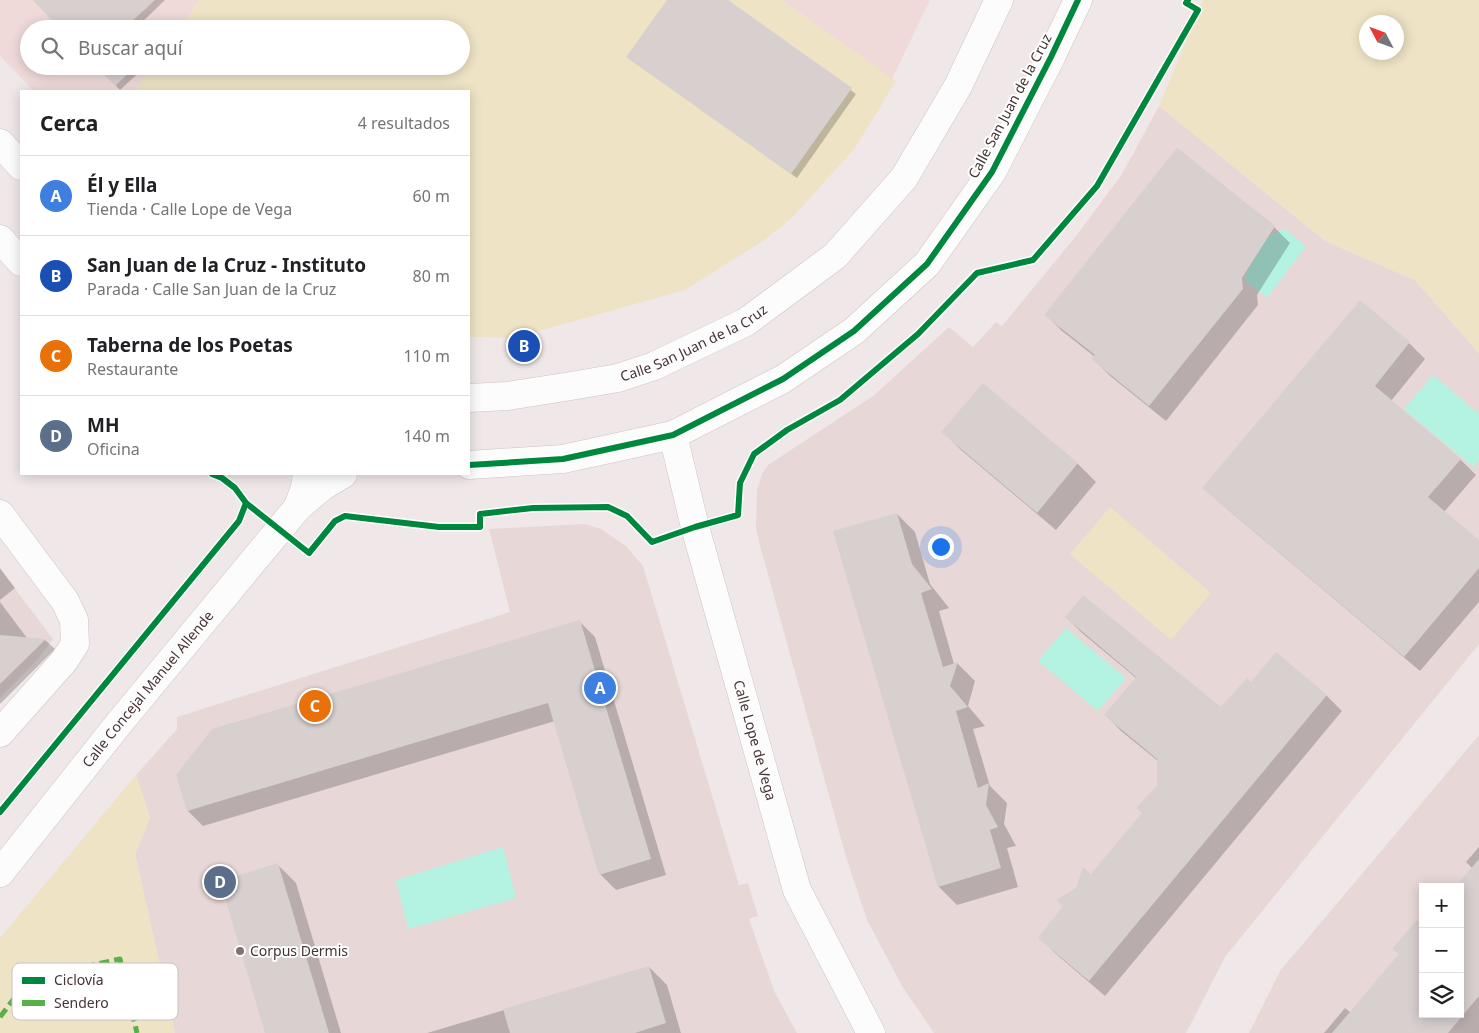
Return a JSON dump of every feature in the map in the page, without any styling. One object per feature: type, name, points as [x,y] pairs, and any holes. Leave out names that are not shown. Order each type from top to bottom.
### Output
[{"type":"street","name":"Calle San Juan de la Cruz","points":[[470,398],[508,396],[618,378],[654,366],[746,322],[834,256],[904,178],[958,86],[999,0]]},
{"type":"street","name":"Calle San Juan de la Cruz","points":[[470,465],[563,459],[673,435],[791,374],[854,331],[927,264],[992,172],[1078,0]]},
{"type":"street","points":[[0,143],[20,165]]},
{"type":"street","points":[[0,239],[20,261]]},
{"type":"street","name":"Calle Lope de Vega","points":[[673,435],[695,527],[797,890],[871,1033]]},
{"type":"street","name":"Calle Concejal Manuel Allende","points":[[298,507],[307,475]]},
{"type":"street","name":"Calle Concejal Manuel Allende","points":[[0,873],[120,722],[298,507],[323,486],[341,475]]},
{"type":"street","points":[[0,514],[66,601],[74,620],[75,644],[64,662],[0,733]]},
{"type":"shaded area","points":[[0,0],[199,0],[185,20],[20,20],[20,75],[146,75],[135,90],[33,90],[0,56]]},
{"type":"shaded area","points":[[199,0],[782,0],[896,81],[855,148],[793,217],[766,239],[685,290],[514,338],[470,337],[470,90],[135,90],[146,75],[470,75],[470,20],[185,20]]},
{"type":"shaded area","points":[[781,0],[930,0],[892,79]]},
{"type":"shaded area","points":[[1203,0],[1479,0],[1479,353],[1415,280],[1325,241],[1159,106]]},
{"type":"shaded area","points":[[1159,106],[1325,241],[1415,280],[1479,353],[1479,644],[1225,957],[1186,1033],[934,1033],[902,986],[867,920],[846,857],[759,542],[756,528],[757,490],[762,474],[768,465],[873,396],[949,327],[973,347],[996,322],[1002,326],[1076,236],[1122,174]]},
{"type":"shaded area","points":[[1286,229],[1306,247],[1266,297],[1244,279],[1257,255],[1252,252],[1263,241]]},
{"type":"shaded area","points":[[1433,375],[1479,414],[1479,460],[1473,467],[1404,409]]},
{"type":"shaded area","points":[[1110,507],[1211,593],[1171,640],[1070,554]]},
{"type":"shaded area","points":[[585,524],[601,529],[626,546],[643,566],[739,885],[748,883],[758,916],[749,919],[775,993],[797,1033],[175,1033],[172,1020],[178,1020],[178,963],[159,963],[135,854],[150,817],[136,775],[177,729],[177,717],[510,612],[489,529]]},
{"type":"shaded area","points":[[0,569],[53,639],[37,660],[0,698]]},
{"type":"shaded area","points":[[1066,628],[1126,678],[1098,711],[1038,661]]},
{"type":"shaded area","points":[[1479,735],[1479,1033],[1249,1033],[1280,971]]},
{"type":"shaded area","points":[[136,775],[150,817],[135,854],[159,963],[12,963],[12,1020],[172,1020],[175,1033],[0,1033],[0,938]]},
{"type":"shaded area","points":[[503,847],[516,898],[408,929],[396,880]]},
{"type":"building","points":[[33,0],[155,0],[134,20],[52,20]]},
{"type":"building","points":[[667,0],[728,0],[852,88],[791,174],[626,57]]},
{"type":"building","points":[[104,75],[127,75],[115,86]]},
{"type":"building","points":[[1177,148],[1275,226],[1242,278],[1243,289],[1149,406],[1091,359],[1095,355],[1044,315]]},
{"type":"building","points":[[1360,300],[1410,342],[1375,386],[1461,459],[1428,497],[1479,540],[1479,568],[1404,657],[1202,488]]},
{"type":"building","points":[[983,383],[1078,463],[1037,513],[941,432]]},
{"type":"building","points":[[897,513],[912,564],[932,589],[921,593],[943,667],[958,662],[950,686],[968,707],[956,711],[978,788],[989,783],[986,805],[998,827],[990,830],[1001,868],[938,887],[833,531]]},
{"type":"building","points":[[1083,595],[1221,707],[1247,678],[1251,682],[1276,652],[1327,695],[1089,981],[1038,938],[1063,906],[1056,900],[1076,888],[1083,867],[1091,874],[1142,813],[1136,808],[1157,786],[1157,759],[1104,715],[1136,677],[1065,617]]},
{"type":"building","points":[[580,620],[651,859],[599,875],[548,703],[187,811],[176,775],[212,729]]},
{"type":"building","points":[[0,635],[46,639],[0,684]]},
{"type":"building","points":[[1479,859],[1479,996],[1464,1014],[1464,883],[1458,883]]},
{"type":"building","points":[[278,863],[329,1033],[265,1033],[220,881]]},
{"type":"building","points":[[1417,920],[1419,921],[1419,1018],[1461,1018],[1448,1033],[1332,1033],[1399,954],[1392,949]]},
{"type":"building","points":[[649,966],[666,1023],[635,1033],[510,1033],[503,1009]]},
{"type":"marked path","points":[[102,963],[120,959],[121,963]]},
{"type":"marked path","points":[[0,1017],[12,1001]]},
{"type":"marked path","points":[[134,1020],[137,1033]]},
{"type":"cycle path","points":[[470,465],[563,459],[673,435],[783,379],[854,331],[927,264],[992,172],[1078,0]]},
{"type":"cycle path","points":[[214,475],[235,488],[246,503],[309,553],[335,521],[345,516],[439,527],[480,527],[480,514],[533,508],[608,507],[627,516],[652,542],[738,515],[740,483],[754,454],[787,430],[840,400],[918,334],[977,273],[1033,260],[1097,186],[1198,10],[1186,3],[1188,0]]},
{"type":"cycle path","points":[[0,812],[239,521],[246,503]]},
{"type":"place","name":"San Juan de la Cruz - Instituto","points":[[524,346]]},
{"type":"place","name":"Él y Ella","points":[[600,688]]},
{"type":"place","name":"Taberna de los Poetas","points":[[315,706]]},
{"type":"place","name":"MH","points":[[220,882]]},
{"type":"place","name":"Corpus Dermis","points":[[240,951]]}]
